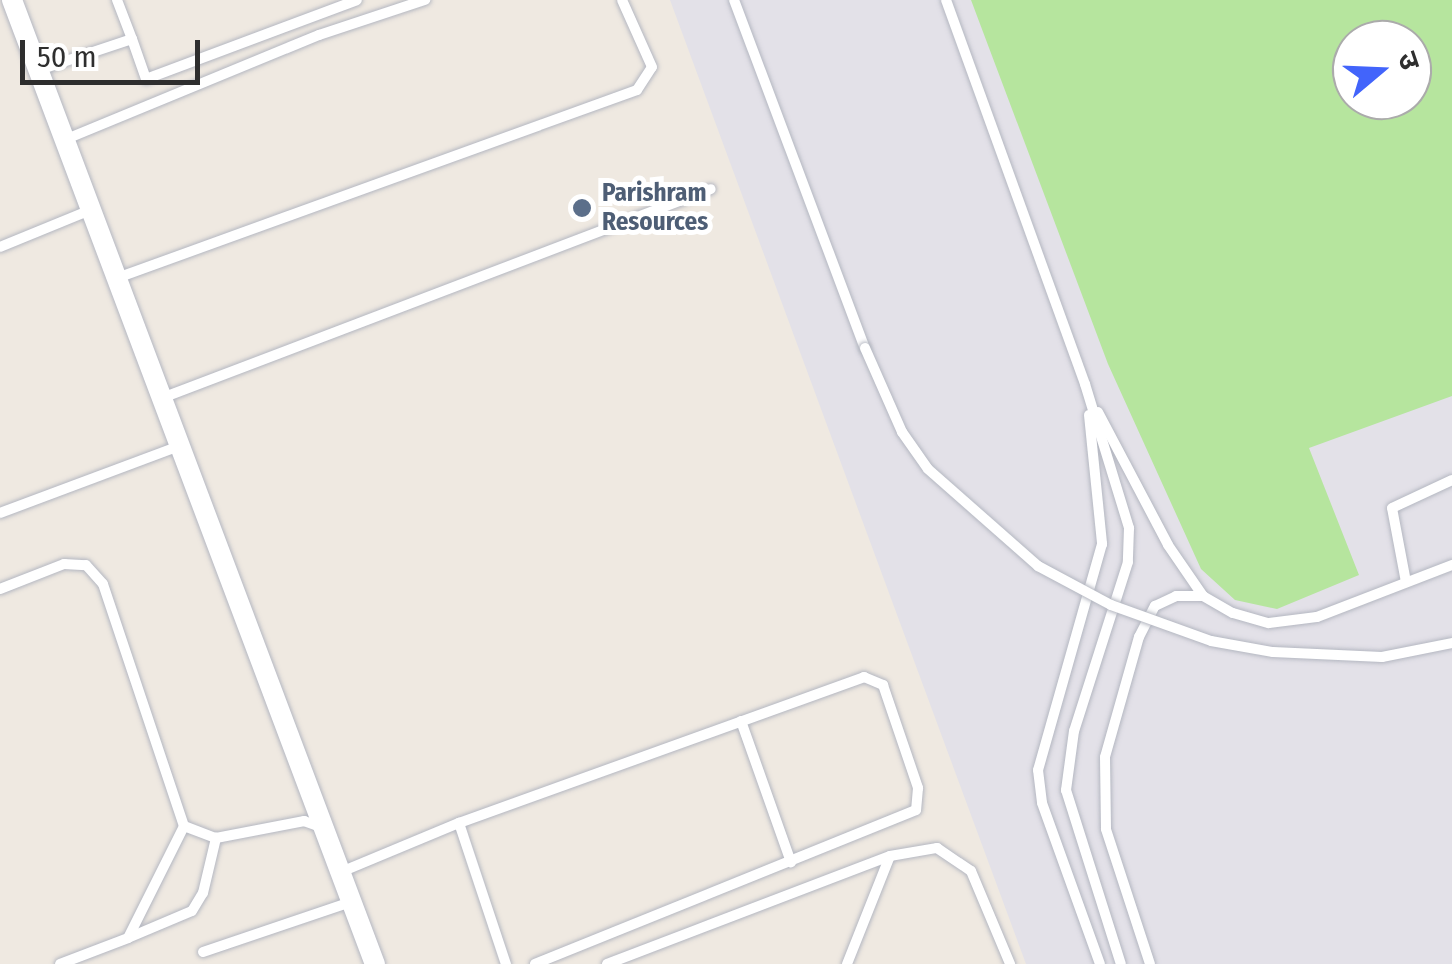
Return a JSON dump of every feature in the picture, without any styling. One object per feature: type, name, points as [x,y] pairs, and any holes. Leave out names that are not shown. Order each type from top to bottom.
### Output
[{"type":"street","points":[[15,1],[375,964]]},
{"type":"lane","points":[[117,0],[146,78],[358,0]]},
{"type":"lane","points":[[64,140],[319,36],[425,0]]},
{"type":"lane","points":[[116,278],[637,90],[652,67],[622,0]]},
{"type":"lane","points":[[734,0],[865,348],[902,432],[928,469],[1038,566],[1111,605],[1211,641],[1272,652],[1382,656],[1452,643]]},
{"type":"lane","points":[[946,0],[1085,384],[1131,545],[1074,731],[1066,790],[1122,964]]},
{"type":"lane","points":[[38,70],[132,38]]},
{"type":"lane","points":[[161,398],[710,189]]},
{"type":"lane","points":[[0,247],[90,210]]},
{"type":"lane","points":[[1085,384],[1144,506],[1203,596]]},
{"type":"lane","points":[[1085,384],[1102,544],[1038,770],[1042,803],[1100,964]]},
{"type":"lane","points":[[0,513],[179,446]]},
{"type":"lane","points":[[1406,582],[1392,508],[1452,480]]},
{"type":"lane","points":[[0,589],[64,564],[86,565],[103,584],[184,826],[128,938]]},
{"type":"lane","points":[[1150,964],[1106,829],[1104,757],[1139,637],[1155,606],[1176,596],[1203,596],[1269,623],[1317,617],[1452,565]]},
{"type":"lane","points":[[340,872],[459,823],[864,677],[883,685],[918,788],[916,810],[535,964]]},
{"type":"lane","points":[[741,721],[791,862]]},
{"type":"lane","points":[[184,826],[216,838],[304,821],[324,828]]},
{"type":"lane","points":[[459,823],[506,964]]},
{"type":"lane","points":[[60,964],[192,911],[203,893],[216,838]]},
{"type":"lane","points":[[607,964],[890,856],[937,848],[971,871],[1010,964]]},
{"type":"lane","points":[[848,964],[890,856]]},
{"type":"lane","points":[[203,952],[352,902]]},
{"type":"shaded area","points":[[670,0],[1452,0],[1452,964],[1026,964]]},
{"type":"green space","points":[[971,0],[1452,0],[1452,396],[1309,448],[1359,575],[1277,609],[1235,600],[1201,569],[1108,364]]},
{"type":"place","name":"Parishram Resources","points":[[582,208]]}]
